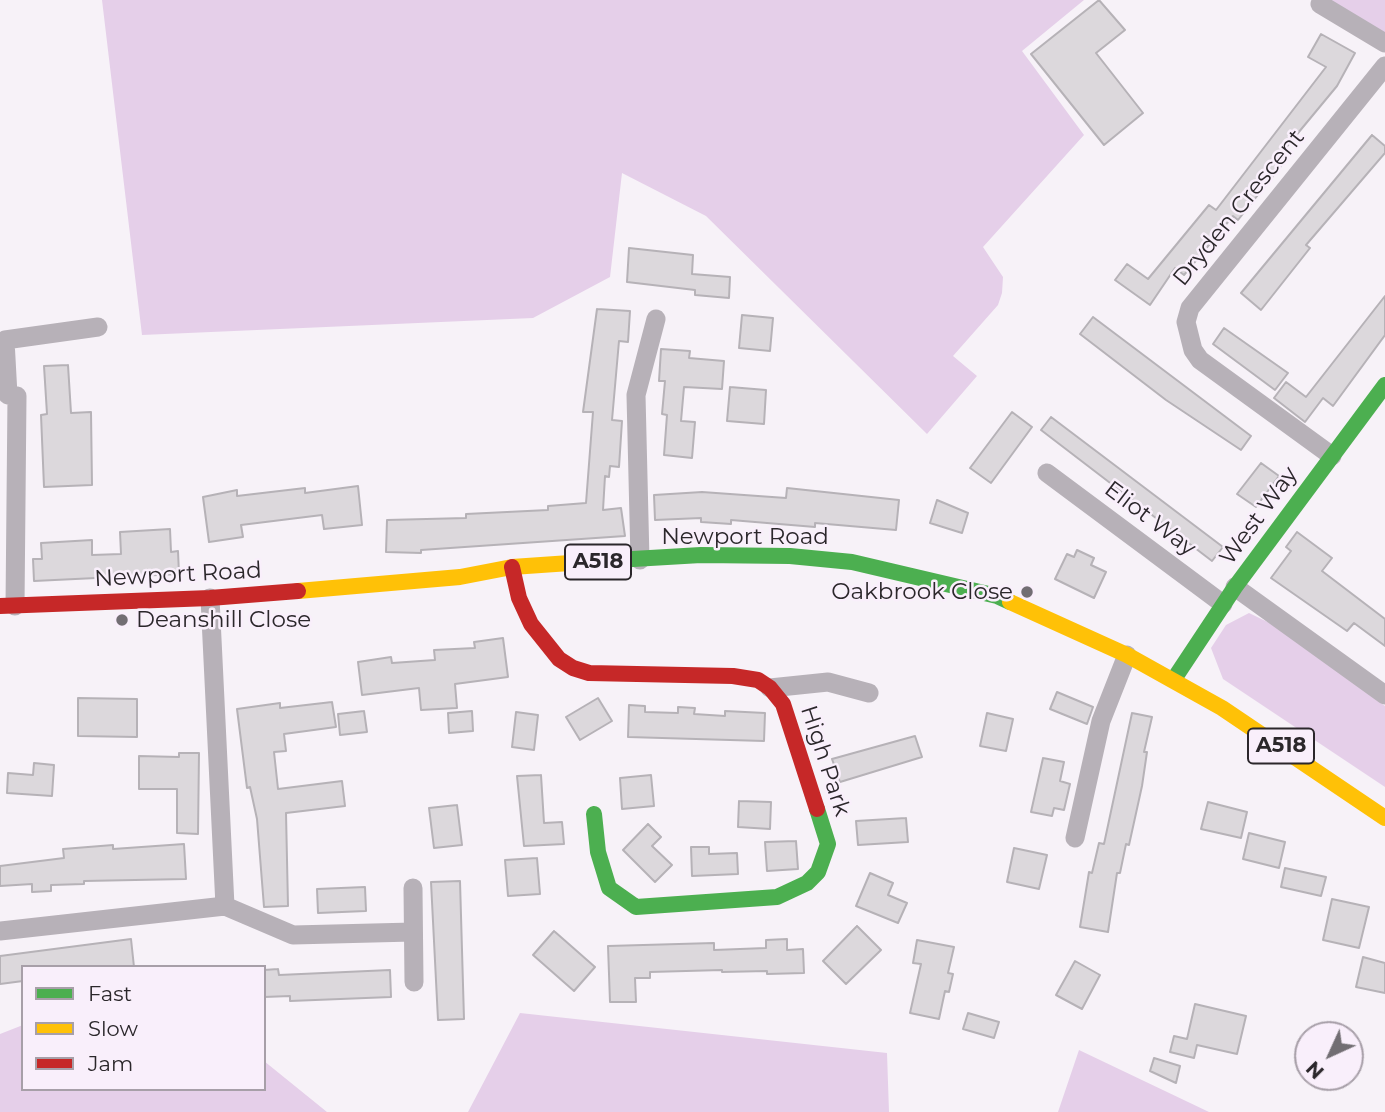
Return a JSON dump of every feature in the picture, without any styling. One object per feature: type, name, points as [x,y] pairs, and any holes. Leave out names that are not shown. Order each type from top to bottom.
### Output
[{"type":"main road","name":"West Way","points":[[1174,679],[1235,587],[1385,386]]},
{"type":"main road","name":"Newport Road","points":[[8,606],[209,598],[460,577],[512,567],[701,555],[778,556],[852,562],[997,596],[1127,655],[1174,679],[1276,742],[1385,818]]},
{"type":"main road","name":"High Park","points":[[512,567],[519,598],[531,624],[559,659],[573,668],[589,673],[733,676],[758,680],[770,688],[783,704],[828,844],[818,872],[807,883],[777,897],[636,907],[609,888],[598,852],[594,814]]},
{"type":"street","points":[[1320,4],[1385,43]]},
{"type":"street","name":"Dryden Crescent","points":[[1332,456],[1200,360],[1190,342],[1186,322],[1190,308],[1385,66]]},
{"type":"street","points":[[640,559],[636,395],[656,319]]},
{"type":"street","points":[[8,606],[11,402],[8,395],[5,340],[98,327]]},
{"type":"street","name":"Eliot Way","points":[[1047,473],[1223,604]]},
{"type":"street","points":[[1235,587],[1385,695]]},
{"type":"street","points":[[209,598],[225,906]]},
{"type":"street","points":[[1075,838],[1101,721],[1127,655]]},
{"type":"street","points":[[770,688],[828,682],[869,693]]},
{"type":"street","points":[[413,888],[414,982]]},
{"type":"street","points":[[0,931],[225,906],[293,935],[413,932]]},
{"type":"shaded area","points":[[102,0],[1084,0],[1022,51],[1084,135],[983,247],[1003,277],[1002,293],[998,305],[953,356],[977,376],[927,434],[706,216],[622,173],[610,277],[533,318],[142,335]]},
{"type":"shaded area","points":[[1323,0],[1385,0],[1385,37]]},
{"type":"shaded area","points":[[1249,613],[1276,626],[1385,706],[1385,787],[1223,679],[1211,648],[1226,625]]},
{"type":"shaded area","points":[[520,1013],[887,1053],[889,1112],[468,1112]]},
{"type":"shaded area","points":[[21,1026],[21,1091],[266,1091],[266,1063],[327,1112],[0,1112],[0,1034]]},
{"type":"shaded area","points":[[1079,1050],[1209,1112],[1058,1112]]},
{"type":"building","points":[[1099,0],[1125,30],[1096,53],[1143,113],[1104,145],[1031,54]]},
{"type":"building","points":[[1321,34],[1355,53],[1337,86],[1279,156],[1285,161],[1238,220],[1233,216],[1184,275],[1175,268],[1150,305],[1115,280],[1127,264],[1148,279],[1209,205],[1216,210],[1326,67],[1308,57]]},
{"type":"building","points":[[1372,135],[1385,146],[1385,153],[1306,245],[1310,248],[1261,310],[1241,293]]},
{"type":"building","points":[[629,248],[693,255],[692,274],[730,277],[729,298],[695,295],[695,290],[627,282]]},
{"type":"building","points":[[1385,296],[1385,335],[1333,406],[1323,398],[1305,422],[1274,398],[1286,382],[1306,397]]},
{"type":"building","points":[[597,309],[630,311],[628,342],[619,341],[612,420],[622,421],[619,467],[610,466],[609,477],[605,476],[603,510],[621,508],[625,536],[421,550],[421,553],[386,552],[387,520],[466,518],[466,514],[548,510],[548,506],[586,503],[593,412],[583,412]]},
{"type":"building","points":[[742,315],[773,318],[770,351],[739,348]]},
{"type":"building","points":[[1093,317],[1251,436],[1241,450],[1166,400],[1080,334]]},
{"type":"building","points":[[1224,328],[1288,373],[1275,390],[1213,344]]},
{"type":"building","points":[[661,349],[690,351],[689,358],[724,361],[722,389],[684,387],[681,421],[695,422],[692,458],[664,455],[667,415],[662,414],[665,381],[659,381]]},
{"type":"building","points":[[68,365],[71,413],[91,412],[92,485],[44,487],[41,415],[47,414],[44,366]]},
{"type":"building","points":[[730,387],[766,390],[764,424],[727,421]]},
{"type":"building","points":[[1012,412],[1032,427],[991,483],[970,468]]},
{"type":"building","points":[[1051,417],[1223,547],[1212,561],[1041,430]]},
{"type":"building","points":[[1261,463],[1279,476],[1256,507],[1237,494]]},
{"type":"building","points":[[358,486],[362,525],[324,529],[322,515],[241,525],[243,537],[209,542],[203,497],[237,490],[237,496],[305,488],[305,493]]},
{"type":"building","points":[[787,488],[899,500],[896,530],[815,523],[815,527],[731,520],[731,524],[701,522],[701,518],[655,520],[654,495],[702,492],[786,498]]},
{"type":"building","points":[[937,500],[968,513],[962,533],[930,523]]},
{"type":"building","points":[[170,529],[171,552],[178,551],[179,574],[34,581],[33,559],[42,559],[41,543],[92,540],[92,555],[121,554],[120,532]]},
{"type":"building","points":[[1297,532],[1332,558],[1322,571],[1385,619],[1385,646],[1354,623],[1347,631],[1271,578],[1291,551],[1286,547]]},
{"type":"building","points":[[1077,550],[1094,558],[1091,565],[1106,572],[1094,598],[1055,579],[1067,554],[1074,557]]},
{"type":"building","points":[[503,638],[508,677],[455,684],[457,708],[421,710],[419,688],[362,695],[358,662],[391,657],[392,663],[435,660],[434,650],[475,648],[474,642]]},
{"type":"building","points":[[1057,692],[1093,707],[1087,724],[1050,709]]},
{"type":"building","points":[[78,698],[137,699],[137,737],[78,736]]},
{"type":"building","points":[[598,698],[612,721],[580,740],[566,717]]},
{"type":"building","points":[[332,702],[336,727],[284,734],[286,751],[274,752],[278,789],[342,781],[345,806],[286,813],[288,906],[264,907],[257,819],[250,787],[247,788],[237,709],[280,703],[280,708]]},
{"type":"building","points":[[629,705],[645,706],[645,712],[678,713],[678,707],[695,708],[694,714],[725,716],[725,711],[765,713],[764,741],[628,737]]},
{"type":"building","points":[[364,711],[367,732],[340,735],[338,714]]},
{"type":"building","points":[[472,711],[473,731],[449,733],[448,713]]},
{"type":"building","points":[[516,712],[538,715],[534,750],[512,747]]},
{"type":"building","points":[[987,713],[1013,719],[1006,751],[980,746]]},
{"type":"building","points":[[1132,713],[1152,717],[1144,752],[1147,752],[1142,786],[1129,845],[1126,844],[1120,873],[1117,873],[1108,932],[1080,927],[1089,872],[1092,873],[1099,843],[1104,844]]},
{"type":"building","points":[[915,736],[922,757],[840,782],[832,759]]},
{"type":"building","points":[[179,753],[199,753],[198,834],[177,833],[177,789],[139,789],[139,756],[179,757]]},
{"type":"building","points":[[1043,758],[1064,762],[1060,781],[1070,784],[1064,810],[1054,808],[1052,816],[1031,812]]},
{"type":"building","points":[[34,763],[54,765],[52,796],[7,793],[8,773],[33,775]]},
{"type":"building","points":[[541,775],[544,823],[562,822],[564,844],[524,846],[517,776]]},
{"type":"building","points":[[651,775],[654,806],[622,809],[620,778]]},
{"type":"building","points":[[739,801],[771,802],[770,829],[738,827]]},
{"type":"building","points":[[1208,802],[1247,812],[1241,838],[1201,829]]},
{"type":"building","points":[[457,805],[462,845],[434,848],[429,808]]},
{"type":"building","points":[[906,818],[908,842],[858,845],[856,821]]},
{"type":"building","points":[[648,824],[661,837],[652,846],[672,865],[655,882],[623,850]]},
{"type":"building","points":[[1249,833],[1285,842],[1279,868],[1243,859]]},
{"type":"building","points":[[796,841],[798,869],[767,871],[765,842]]},
{"type":"building","points":[[184,844],[186,879],[84,881],[84,884],[51,885],[51,891],[32,892],[32,884],[0,886],[0,866],[64,858],[63,849]]},
{"type":"building","points":[[691,847],[709,847],[709,854],[737,853],[738,874],[692,876]]},
{"type":"building","points":[[1014,848],[1047,855],[1039,889],[1007,882]]},
{"type":"building","points":[[537,858],[540,894],[508,896],[505,860]]},
{"type":"building","points":[[1285,868],[1326,877],[1321,896],[1281,887]]},
{"type":"building","points":[[870,873],[893,883],[888,895],[907,903],[898,923],[856,906]]},
{"type":"building","points":[[460,881],[464,1019],[438,1020],[431,882]]},
{"type":"building","points":[[365,887],[366,911],[318,913],[317,889]]},
{"type":"building","points":[[1332,899],[1369,907],[1359,948],[1323,940]]},
{"type":"building","points":[[857,926],[881,950],[846,984],[823,961]]},
{"type":"building","points":[[554,931],[595,967],[574,991],[533,955]]},
{"type":"building","points":[[131,939],[134,965],[21,965],[21,981],[0,984],[0,956]]},
{"type":"building","points":[[787,939],[787,950],[803,949],[804,973],[767,974],[767,971],[722,970],[650,972],[650,978],[635,978],[636,1002],[610,1002],[608,946],[714,943],[714,950],[766,948],[766,940]]},
{"type":"building","points":[[917,940],[954,947],[948,973],[953,974],[949,992],[945,991],[939,1019],[910,1013],[921,964],[913,963]]},
{"type":"building","points":[[1363,957],[1385,963],[1385,993],[1356,987]]},
{"type":"building","points":[[1075,961],[1100,975],[1082,1009],[1056,995]]},
{"type":"building","points":[[278,969],[279,975],[390,970],[391,997],[290,1001],[290,996],[266,997],[266,970]]},
{"type":"building","points":[[1195,1004],[1246,1016],[1237,1054],[1197,1045],[1194,1058],[1170,1052],[1174,1036],[1187,1039]]},
{"type":"building","points":[[968,1013],[999,1022],[994,1038],[963,1029]]},
{"type":"building","points":[[1154,1058],[1180,1066],[1176,1083],[1150,1071]]},
{"type":"traffic: fast","points":[[1174,679],[1235,587],[1385,385]]},
{"type":"traffic: fast","points":[[599,561],[701,555],[790,556],[852,562],[997,596],[1010,602]]},
{"type":"traffic: fast","points":[[594,814],[598,852],[609,888],[636,907],[777,897],[807,883],[818,872],[828,844],[817,809]]},
{"type":"traffic: slow","points":[[298,591],[460,577],[512,567],[599,561]]},
{"type":"traffic: slow","points":[[1010,602],[1127,655],[1222,708],[1385,818]]},
{"type":"traffic: jam","points":[[512,567],[519,598],[531,624],[559,659],[573,668],[589,673],[733,676],[758,680],[770,688],[783,704],[817,809]]},
{"type":"traffic: jam","points":[[0,606],[210,598],[298,591]]},
{"type":"place","name":"Oakbrook Close","points":[[1027,592]]},
{"type":"place","name":"Deanshill Close","points":[[122,620]]}]
